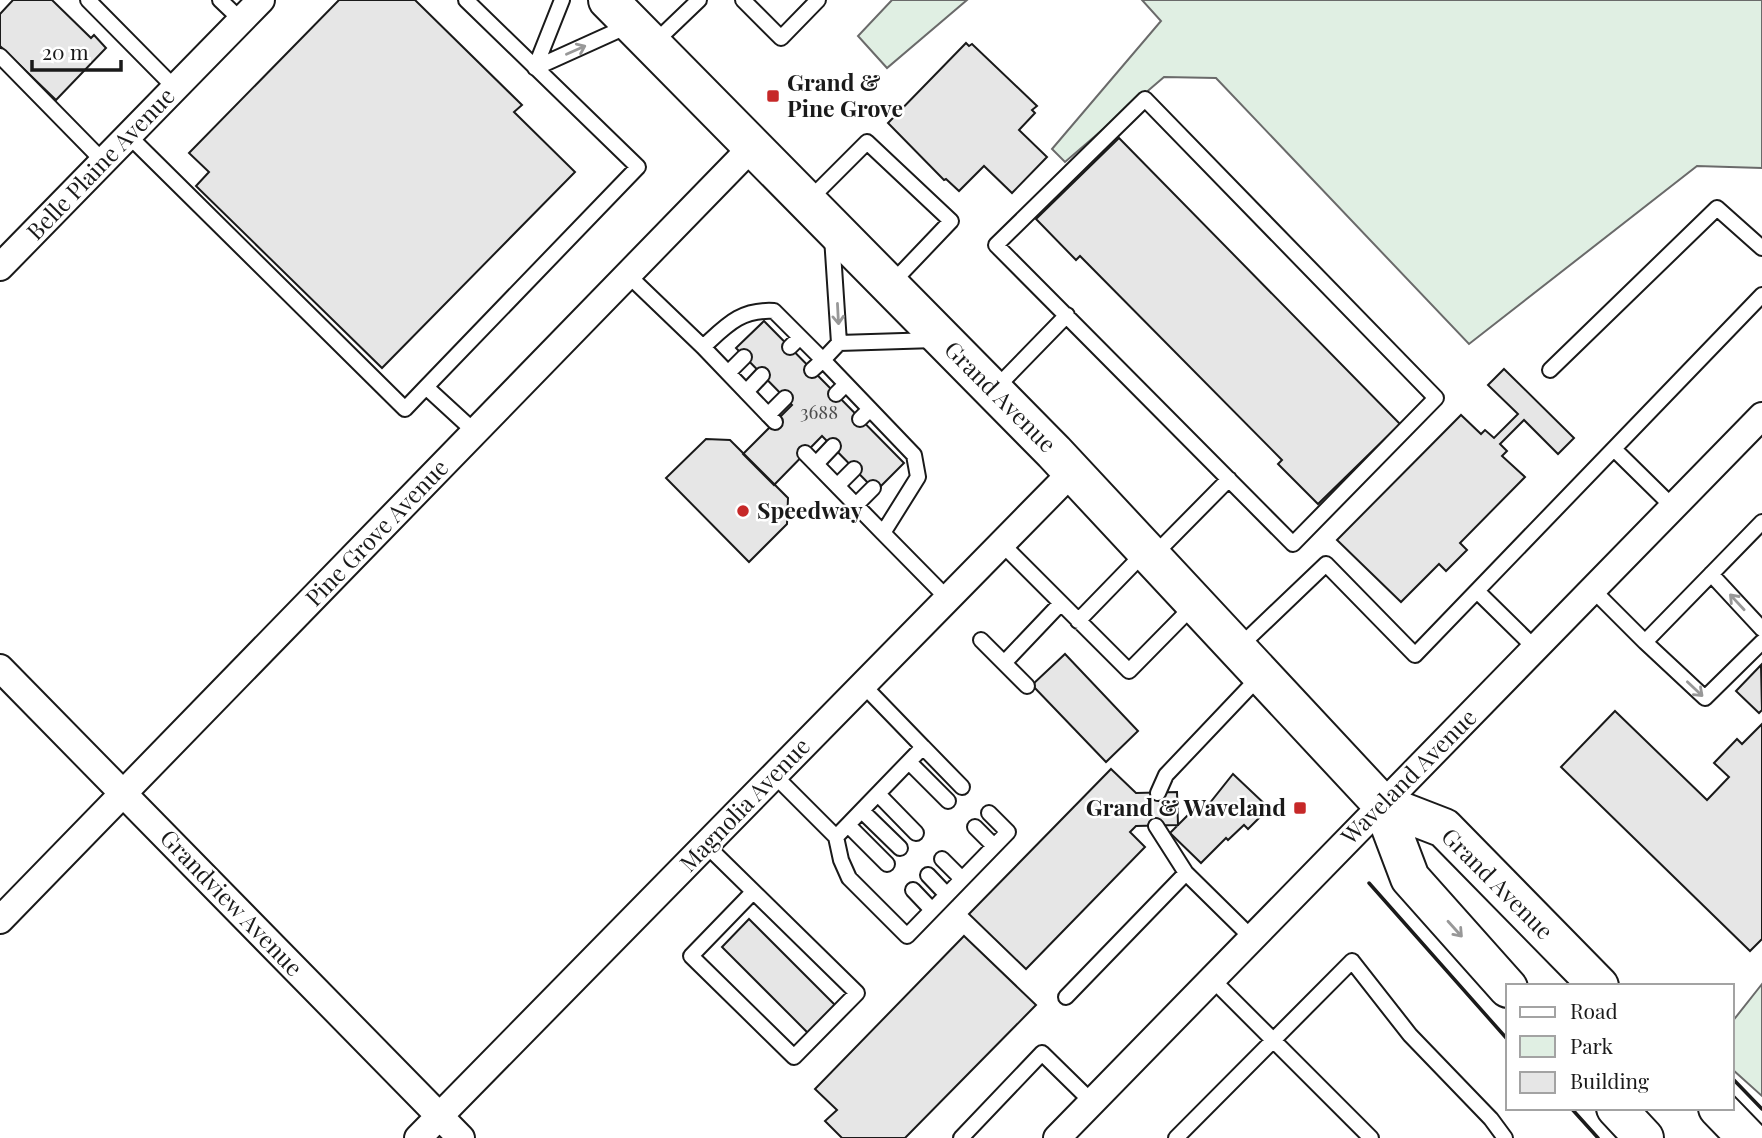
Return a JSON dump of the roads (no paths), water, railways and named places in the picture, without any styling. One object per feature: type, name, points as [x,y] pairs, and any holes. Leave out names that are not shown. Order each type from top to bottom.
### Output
[{"type":"main road","name":"Grand Avenue","points":[[631,23],[1072,472],[1381,804],[1410,878],[1506,986]]},
{"type":"main road","name":"Grand Avenue","points":[[1381,804],[1444,828],[1597,984]]},
{"type":"main road","points":[[1618,1110],[1644,1138]]},
{"type":"main road","points":[[1720,1110],[1747,1138]]},
{"type":"street","name":"Belle Plaine Avenue","points":[[0,267],[261,0]]},
{"type":"street","name":"Pine Grove Avenue","points":[[0,920],[753,146]]},
{"type":"street","name":"Waveland Avenue","points":[[1056,1138],[1381,804],[1594,591],[1762,416]]},
{"type":"street","name":"Magnolia Avenue","points":[[418,1138],[1072,472]]},
{"type":"street","name":"Grandview Avenue","points":[[0,668],[461,1138]]},
{"type":"lane","points":[[88,0],[175,88]]},
{"type":"lane","points":[[220,0],[241,20]]},
{"type":"lane","points":[[129,136],[405,409],[638,167],[466,0]]},
{"type":"lane","points":[[536,68],[562,0]]},
{"type":"lane","points":[[536,68],[631,23],[699,0]]},
{"type":"lane","points":[[743,0],[781,38],[818,0]]},
{"type":"lane","points":[[0,56],[104,162]]},
{"type":"lane","points":[[1145,99],[1436,398],[1293,544],[1067,315],[996,245],[1145,99]]},
{"type":"lane","points":[[839,343],[819,215],[867,142],[951,221],[890,286]]},
{"type":"lane","points":[[1550,370],[1717,208],[1762,248]]},
{"type":"lane","points":[[628,275],[772,418],[785,398]]},
{"type":"lane","points":[[1158,793],[1166,775],[1249,662],[1326,564],[1415,655],[1762,295]]},
{"type":"lane","points":[[703,347],[729,323],[753,310],[774,311],[778,325],[905,455],[914,455],[918,477],[883,533]]},
{"type":"lane","points":[[993,391],[1067,315]]},
{"type":"lane","points":[[818,365],[839,343],[944,341]]},
{"type":"lane","points":[[728,373],[744,357]]},
{"type":"lane","points":[[746,392],[762,375]]},
{"type":"lane","points":[[426,387],[475,432]]},
{"type":"lane","points":[[816,464],[833,446]]},
{"type":"lane","points":[[1614,449],[1674,508]]},
{"type":"lane","points":[[805,453],[948,599]]},
{"type":"lane","points":[[837,486],[854,469]]},
{"type":"lane","points":[[1078,621],[1229,479]]},
{"type":"lane","points":[[856,505],[873,488]]},
{"type":"lane","points":[[1645,642],[1762,522]]},
{"type":"lane","points":[[1002,544],[1129,671],[1195,604]]},
{"type":"lane","points":[[1711,574],[1762,629]]},
{"type":"lane","points":[[1477,591],[1536,649]]},
{"type":"lane","points":[[1594,591],[1705,698],[1762,642]]},
{"type":"lane","points":[[1004,663],[1061,603]]},
{"type":"lane","points":[[982,640],[1027,686]]},
{"type":"lane","points":[[863,685],[962,787]]},
{"type":"lane","points":[[836,837],[923,747]]},
{"type":"lane","points":[[909,762],[948,801]]},
{"type":"lane","points":[[775,775],[836,837],[841,860],[849,878],[907,936],[1008,832],[989,813]]},
{"type":"lane","points":[[878,794],[916,833]]},
{"type":"lane","points":[[862,810],[900,848]]},
{"type":"lane","points":[[848,825],[887,864]]},
{"type":"lane","points":[[1156,826],[1186,873],[1252,938]]},
{"type":"lane","points":[[975,827],[994,846]]},
{"type":"lane","points":[[706,845],[857,993],[794,1057],[691,956],[753,892]]},
{"type":"lane","points":[[942,859],[962,879]]},
{"type":"lane","points":[[1066,997],[1186,873]]},
{"type":"lane","points":[[928,875],[947,895]]},
{"type":"lane","points":[[913,891],[932,910]]},
{"type":"lane","points":[[1176,1138],[1352,961],[1410,1035],[1491,1119],[1505,1138]]},
{"type":"lane","points":[[1212,979],[1371,1138]]},
{"type":"lane","points":[[964,1137],[1042,1053],[1092,1102]]},
{"type":"place","name":"Grand & Pine Grove","points":[[773,96]]},
{"type":"place","name":"Speedway","points":[[743,511]]},
{"type":"place","name":"Grand & Waveland","points":[[1300,808]]}]
